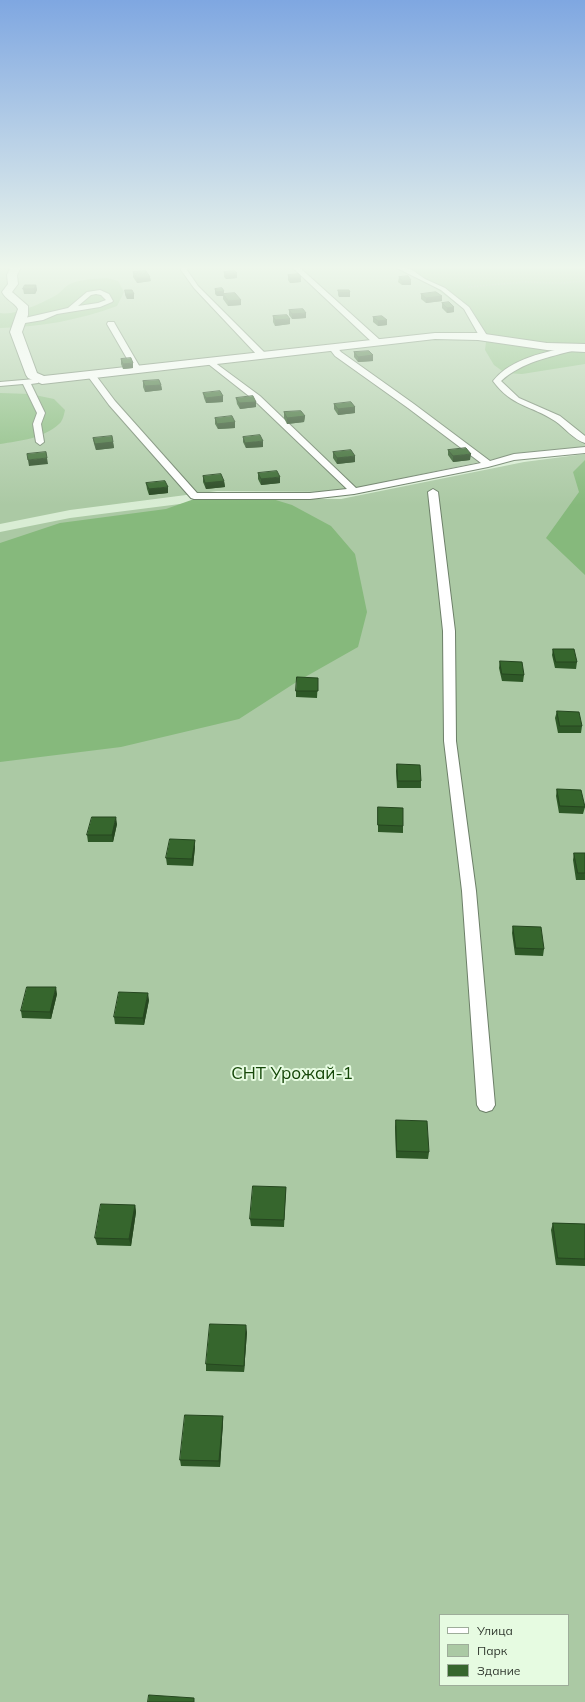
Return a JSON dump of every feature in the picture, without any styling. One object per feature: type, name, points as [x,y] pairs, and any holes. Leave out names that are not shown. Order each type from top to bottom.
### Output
[{"type":"street","points":[[21,346],[32,375],[42,380],[329,346]]},
{"type":"street","points":[[551,346],[585,348]]},
{"type":"lane","points":[[124,346],[137,369]]},
{"type":"lane","points":[[254,346],[262,355]]},
{"type":"lane","points":[[332,346],[338,354],[412,406],[488,464]]},
{"type":"lane","points":[[573,348],[529,361],[501,376],[497,381],[503,390],[514,400],[555,416],[582,438]]},
{"type":"lane","points":[[210,361],[257,398],[354,491]]},
{"type":"lane","points":[[91,375],[112,403],[194,496],[310,496],[354,491],[488,464],[514,457],[585,450]]},
{"type":"lane","points":[[0,384],[42,380]]},
{"type":"lane","points":[[26,382],[41,413],[37,424],[40,442]]},
{"type":"lane","points":[[551,453],[575,459],[585,459]]},
{"type":"lane","points":[[433,492],[449,631],[450,741],[469,891],[486,1105]]},
{"type":"green space","points":[[0,346],[585,346],[585,451],[514,455],[336,492],[217,491],[70,510],[0,524]]},
{"type":"green space","points":[[485,346],[585,346],[585,364],[522,374],[505,373],[494,365],[485,350]]},
{"type":"green space","points":[[0,393],[30,394],[54,399],[65,410],[62,419],[53,429],[39,436],[0,444]]},
{"type":"green space","name":"СНТ Урожай-1","points":[[585,454],[585,1702],[0,1702],[0,532],[70,518],[219,499],[341,499],[524,462]]},
{"type":"green space","points":[[585,460],[585,575],[546,538],[579,492],[573,472]]},
{"type":"green space","points":[[229,493],[266,497],[292,505],[331,526],[355,554],[367,612],[358,647],[298,681],[239,719],[121,747],[0,762],[0,543],[60,523],[166,509],[197,498]]},
{"type":"building","points":[[369,351],[373,355],[358,357],[354,352]]},
{"type":"building","points":[[131,358],[133,363],[123,364],[121,359]]},
{"type":"building","points":[[159,380],[161,385],[145,386],[143,381]]},
{"type":"building","points":[[220,391],[223,396],[206,398],[203,393]]},
{"type":"building","points":[[253,396],[256,402],[239,403],[236,398]]},
{"type":"building","points":[[351,402],[355,407],[338,409],[334,404]]},
{"type":"building","points":[[301,411],[305,416],[287,418],[284,412]]},
{"type":"building","points":[[232,416],[235,422],[217,424],[215,418]]},
{"type":"building","points":[[260,435],[263,441],[245,443],[243,437]]},
{"type":"building","points":[[112,436],[113,442],[95,444],[93,438]]},
{"type":"building","points":[[466,448],[471,454],[453,456],[448,450]]},
{"type":"building","points":[[351,450],[355,456],[337,458],[333,452]]},
{"type":"building","points":[[46,452],[47,458],[28,460],[27,454]]},
{"type":"building","points":[[277,471],[280,477],[261,479],[258,473]]},
{"type":"building","points":[[221,474],[224,481],[205,483],[203,476]]},
{"type":"building","points":[[165,481],[168,487],[149,489],[146,483]]},
{"type":"building","points":[[553,649],[574,649],[577,662],[556,662]]},
{"type":"building","points":[[500,661],[522,662],[524,675],[502,674]]},
{"type":"building","points":[[297,677],[318,678],[318,691],[296,691]]},
{"type":"building","points":[[557,711],[579,712],[582,726],[560,726]]},
{"type":"building","points":[[397,764],[420,765],[421,781],[398,781]]},
{"type":"building","points":[[557,789],[581,790],[585,807],[560,806]]},
{"type":"building","points":[[378,807],[403,808],[403,826],[378,825]]},
{"type":"building","points":[[92,817],[116,817],[112,835],[87,835]]},
{"type":"building","points":[[170,839],[195,840],[192,859],[166,858]]},
{"type":"building","points":[[574,853],[585,853],[585,873],[578,873]]},
{"type":"building","points":[[513,926],[541,927],[544,949],[516,948]]},
{"type":"building","points":[[27,987],[56,987],[50,1012],[21,1011]]},
{"type":"building","points":[[119,992],[148,993],[143,1018],[114,1017]]},
{"type":"building","points":[[396,1120],[427,1121],[429,1152],[397,1151]]},
{"type":"building","points":[[253,1186],[286,1187],[284,1220],[250,1219]]},
{"type":"building","points":[[101,1204],[135,1205],[129,1239],[95,1238]]},
{"type":"building","points":[[553,1223],[585,1224],[585,1259],[558,1258]]},
{"type":"building","points":[[210,1324],[246,1325],[244,1366],[206,1364]]},
{"type":"building","points":[[185,1415],[223,1416],[219,1461],[180,1460]]},
{"type":"building","points":[[149,1695],[194,1698],[194,1702],[148,1702]]}]
